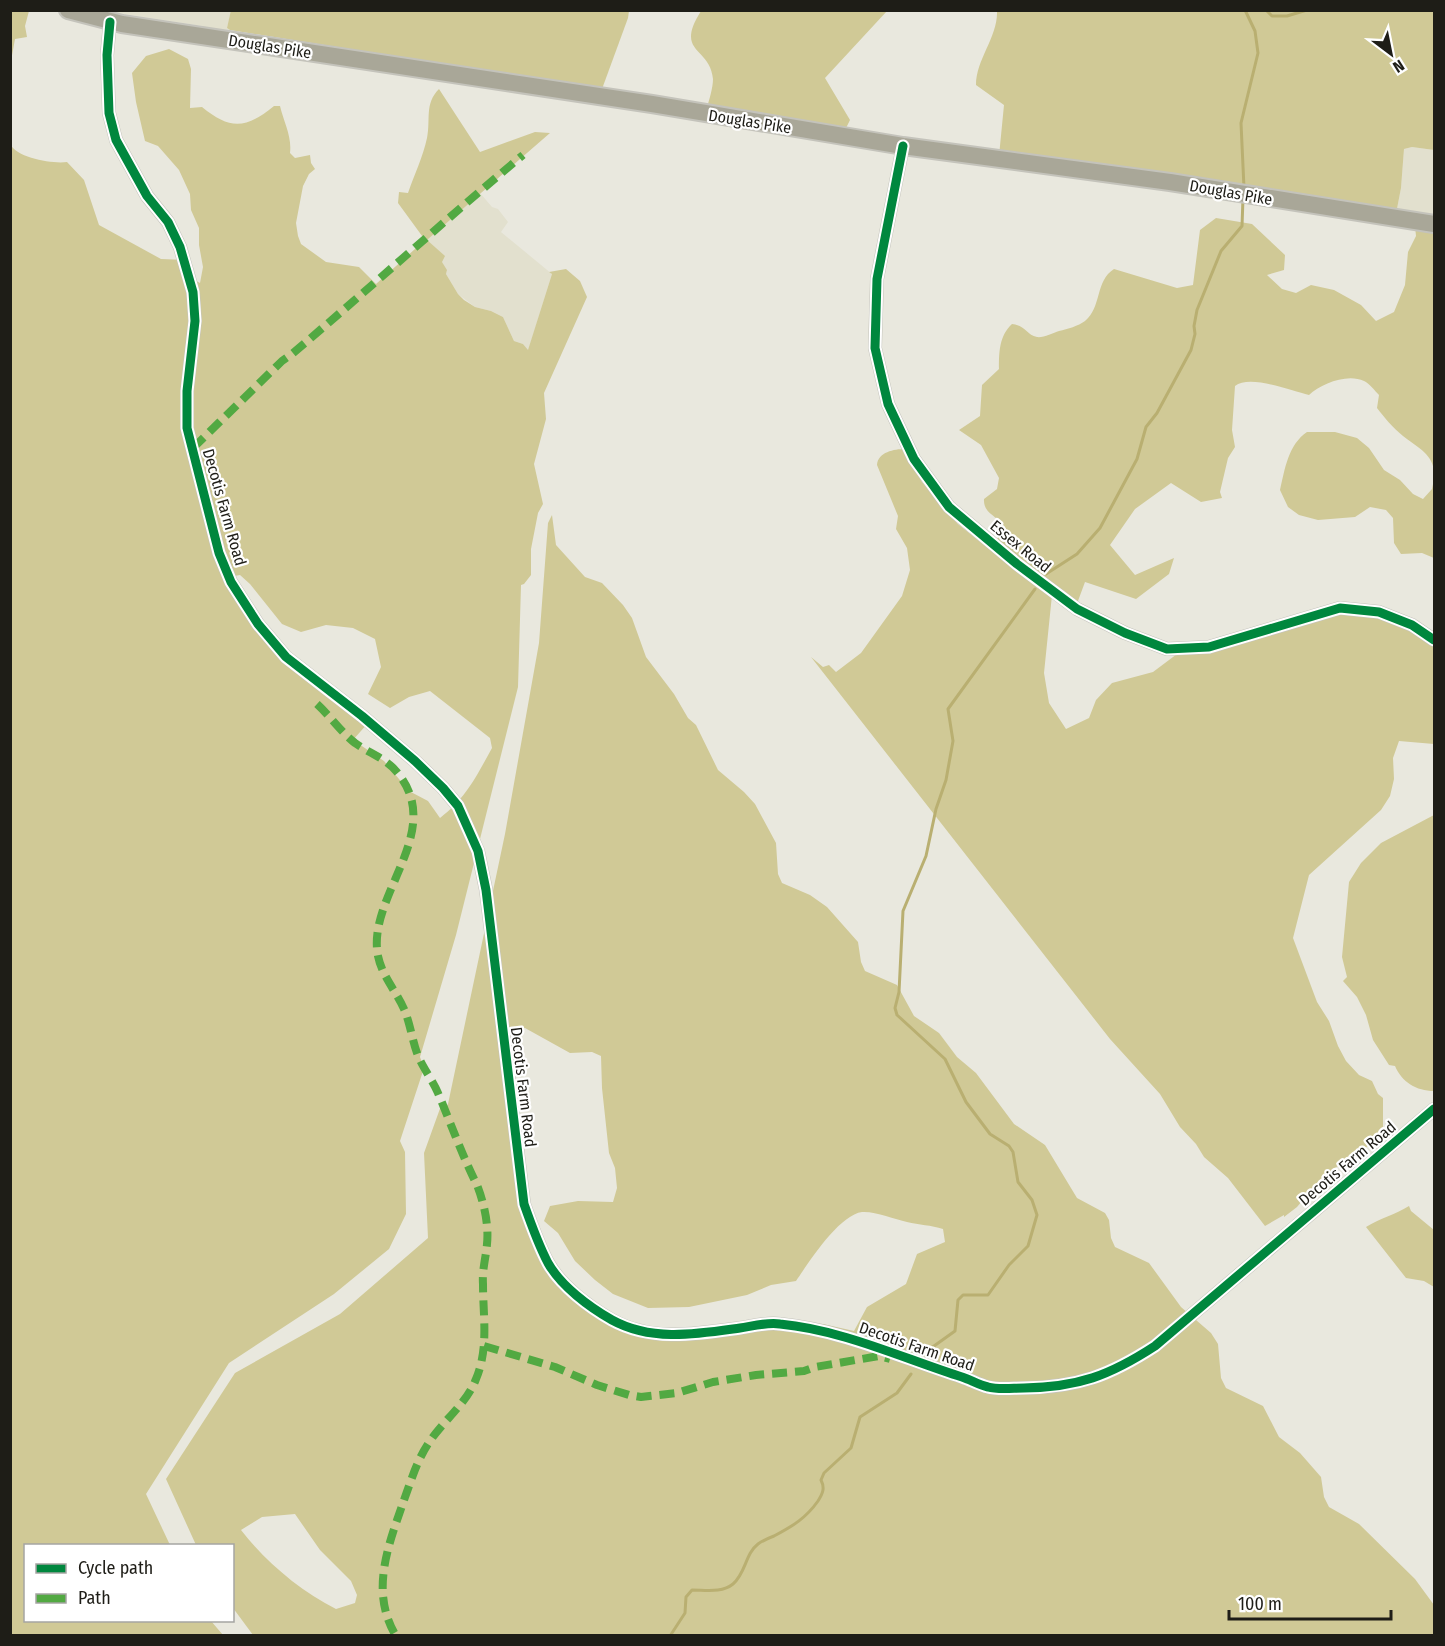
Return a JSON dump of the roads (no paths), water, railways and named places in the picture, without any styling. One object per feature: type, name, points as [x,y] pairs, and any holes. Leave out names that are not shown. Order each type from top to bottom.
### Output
[{"type":"main road","name":"Douglas Pike","points":[[68,10],[110,21],[652,104],[903,146],[1170,182],[1434,224]]},
{"type":"street","name":"Decotis Farm Road","points":[[110,21],[107,55],[109,113],[116,140],[147,196],[168,222],[180,247],[193,292],[195,321],[187,392],[187,428],[219,553],[231,582],[258,624],[286,657],[415,760],[458,806],[478,851],[486,890],[524,1204],[549,1265],[588,1305],[612,1320],[639,1331],[670,1335],[706,1333],[772,1323],[807,1326],[989,1388],[1042,1388],[1084,1382],[1134,1360],[1155,1346],[1434,1109]]},
{"type":"street","name":"Essex Road","points":[[903,146],[876,279],[875,348],[888,404],[914,459],[949,507],[1017,564],[1077,609],[1125,633],[1167,649],[1209,647],[1340,608],[1380,612],[1412,626],[1434,640]]},
{"type":"waterway","points":[[1244,188],[1241,123],[1258,53],[1255,31],[1245,10]]},
{"type":"waterway","points":[[1266,10],[1272,16],[1287,16],[1307,10]]},
{"type":"waterway","points":[[1046,574],[1077,554],[1100,528],[1137,459],[1146,427],[1157,413],[1191,350],[1197,310],[1221,251],[1242,226],[1243,198]]},
{"type":"waterway","points":[[921,1360],[927,1351],[955,1331],[958,1300],[963,1295],[988,1295],[1009,1265],[1028,1246],[1037,1215],[1032,1200],[1018,1182],[1013,1152],[1009,1146],[990,1134],[966,1102],[945,1059],[897,1015],[895,1008],[899,992],[903,911],[926,856],[936,809],[946,780],[953,741],[948,709],[1035,589]]},
{"type":"waterway","points":[[670,1636],[685,1613],[686,1597],[692,1590],[719,1590],[729,1587],[741,1575],[750,1553],[758,1544],[793,1525],[809,1512],[822,1493],[821,1480],[824,1473],[851,1448],[860,1417],[897,1393],[911,1374]]}]
